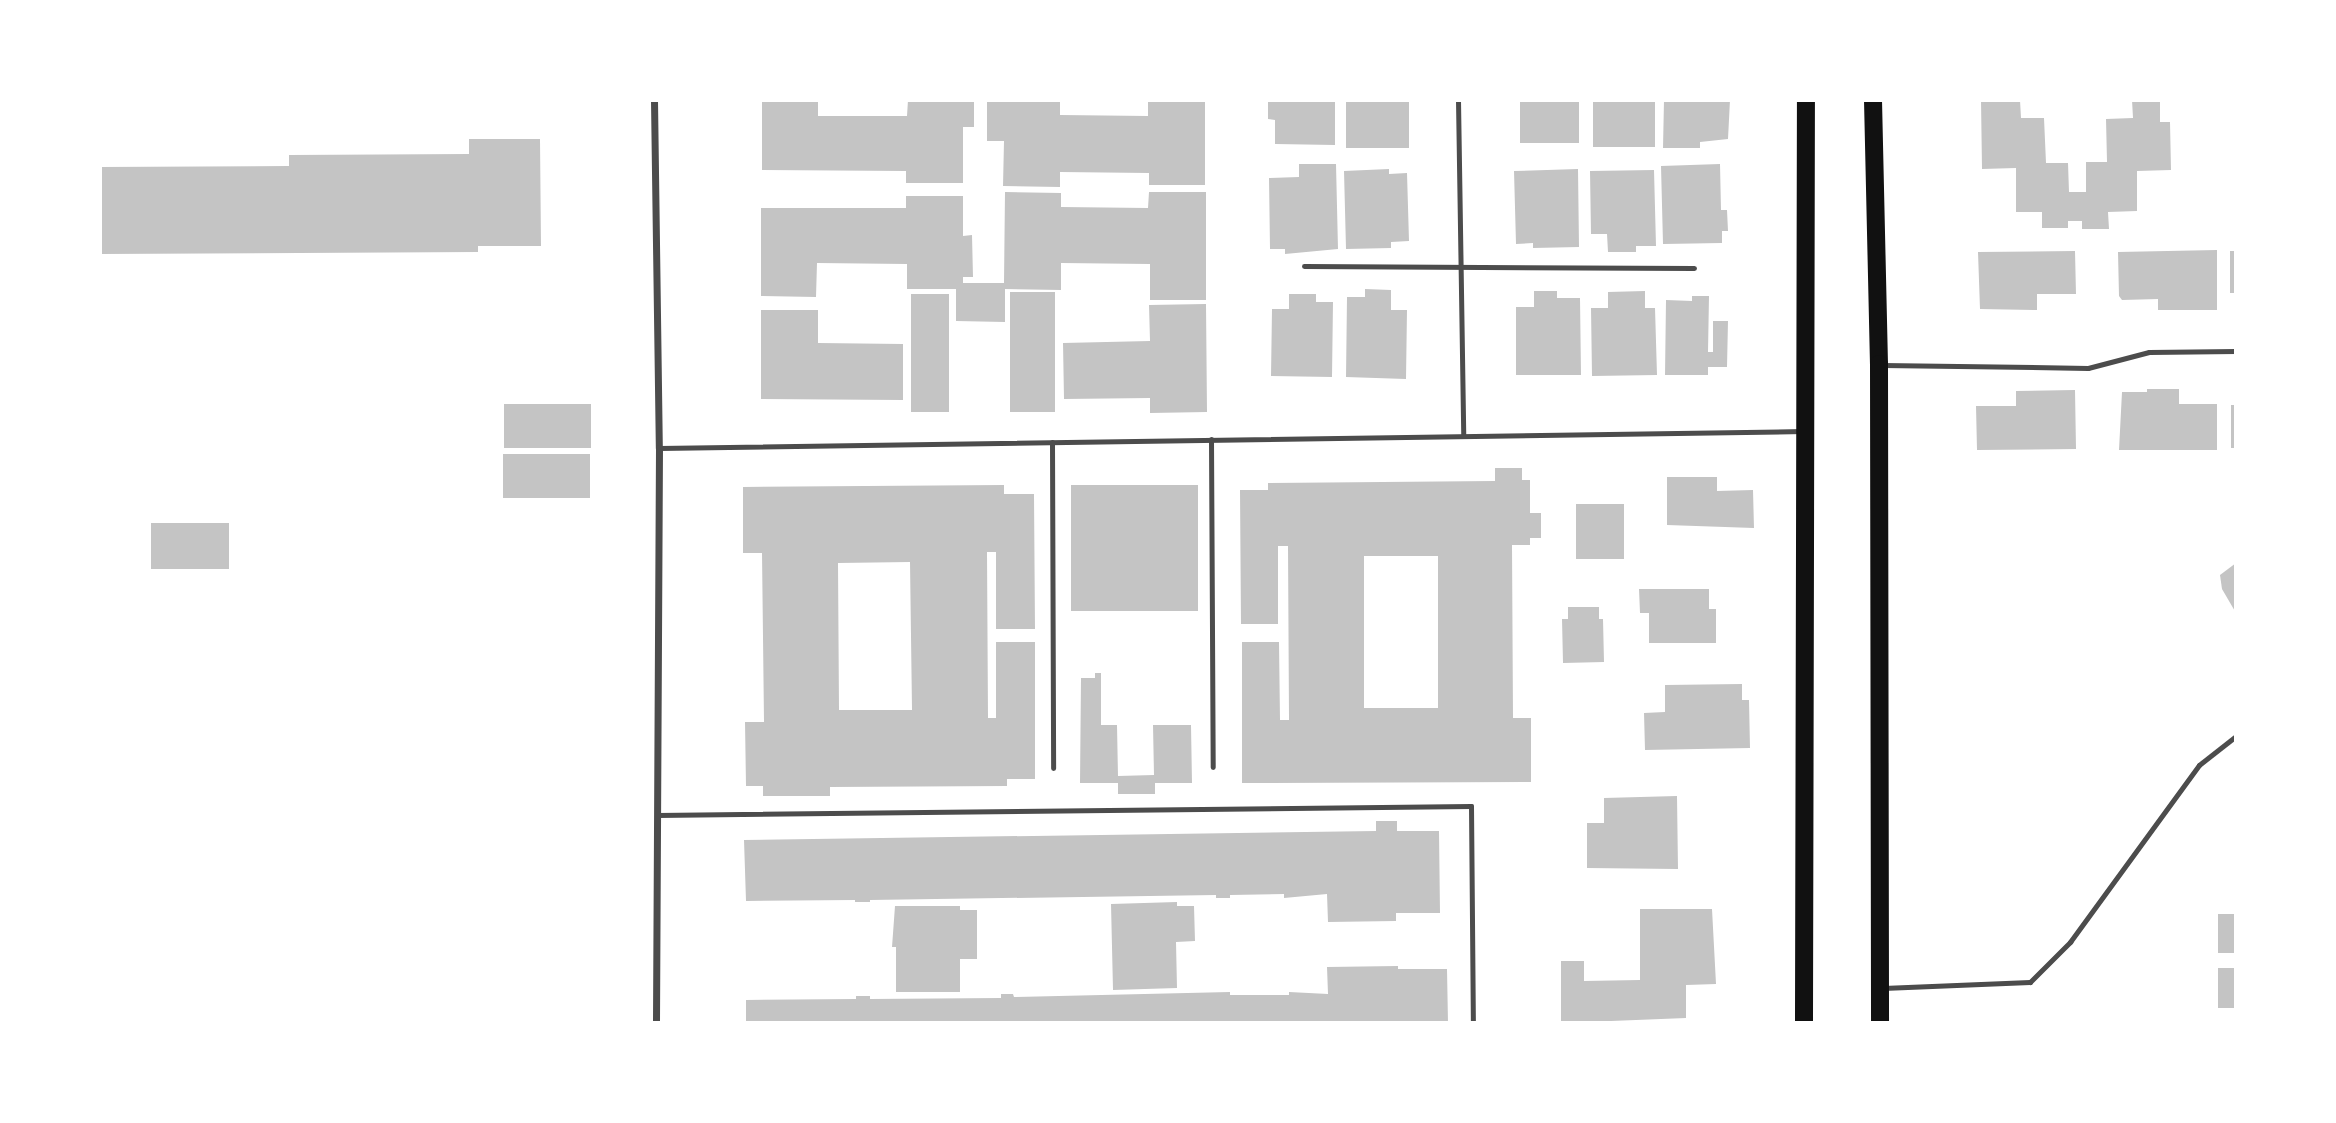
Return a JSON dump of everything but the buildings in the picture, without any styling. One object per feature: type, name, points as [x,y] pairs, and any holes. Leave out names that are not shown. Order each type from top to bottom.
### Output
[{"type":"main road","points":[[1804,1023],[1806,100]]},
{"type":"main road","points":[[1873,100],[1879,365],[1880,1023]]},
{"type":"street","points":[[654,100],[659,448],[656,1023]]},
{"type":"lane","points":[[1458,100],[1462,436]]},
{"type":"lane","points":[[1304,267],[1694,268]]},
{"type":"lane","points":[[1879,365],[2088,368],[2148,352],[2236,351]]},
{"type":"lane","points":[[659,448],[1804,431]]},
{"type":"lane","points":[[1211,439],[1213,767]]},
{"type":"lane","points":[[1052,442],[1053,768]]},
{"type":"lane","points":[[1880,988],[2030,982],[2070,942],[2199,765],[2236,736]]},
{"type":"lane","points":[[657,815],[1471,806],[1473,1023]]}]
